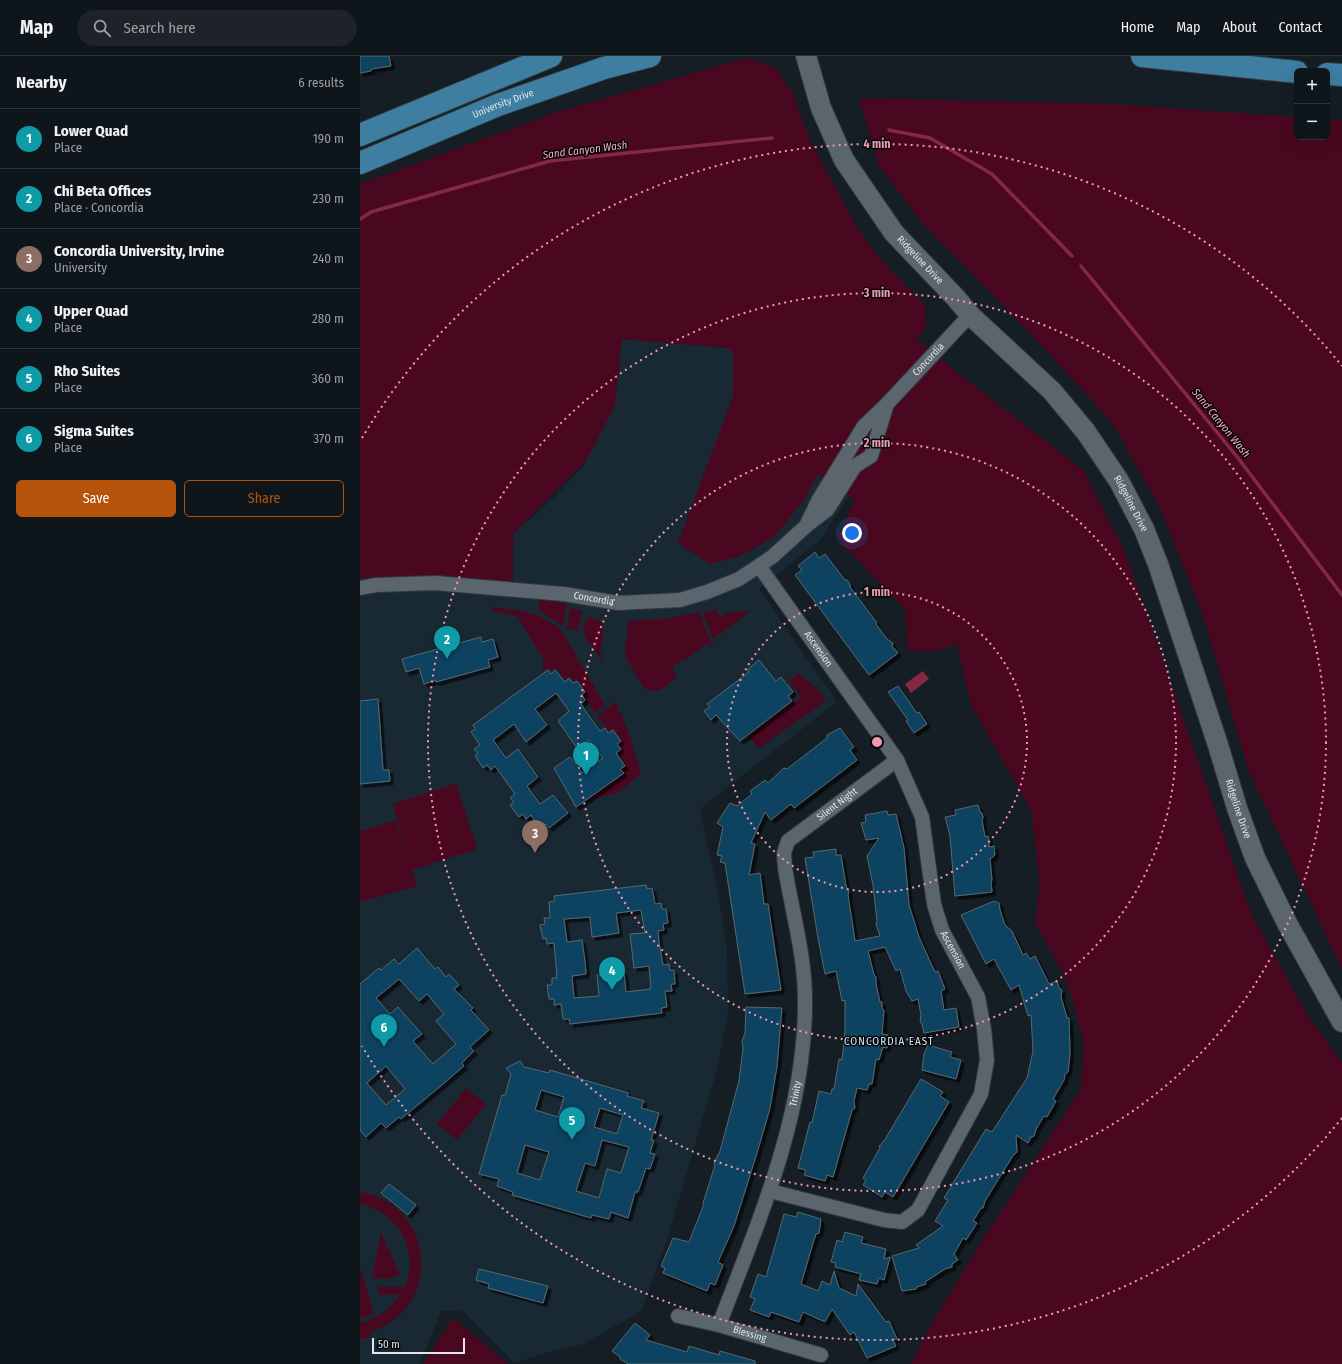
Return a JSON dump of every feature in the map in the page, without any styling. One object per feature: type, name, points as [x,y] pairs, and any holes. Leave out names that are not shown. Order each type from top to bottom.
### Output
[{"type":"main road","points":[[360,135],[551,56]]},
{"type":"main road","name":"University Drive","points":[[360,163],[498,105],[604,68],[650,56]]},
{"type":"main road","points":[[1142,56],[1294,72]]},
{"type":"main road","points":[[1330,74],[1342,75]]},
{"type":"street","name":"Ridgeline Drive","points":[[806,56],[821,108],[844,160],[894,233],[915,258],[956,298],[970,315],[1052,391],[1086,432],[1126,495],[1144,529],[1158,564],[1218,745],[1237,808],[1255,858],[1287,923],[1342,1022]]},
{"type":"street","name":"Concordia","points":[[806,526],[818,501],[849,448],[864,426],[887,404],[970,315]]},
{"type":"street","name":"Concordia","points":[[360,588],[376,585],[435,583],[564,594],[618,604],[680,600],[707,592],[739,579],[759,566],[772,557],[806,526],[827,510],[855,466],[871,456],[887,404]]},
{"type":"street","name":"Ascension","points":[[759,566],[897,760],[922,817],[933,897],[942,930],[978,997],[984,1029],[987,1060],[981,1094],[918,1210],[902,1222],[884,1220],[770,1191]]},
{"type":"street","name":"Silent Night","points":[[784,853],[788,841],[897,760]]},
{"type":"street","name":"Trinity","points":[[718,1325],[770,1191],[797,1090],[804,1045],[805,998],[802,965],[785,868],[784,853]]},
{"type":"street","name":"Blessing","points":[[678,1316],[718,1325],[821,1355]]},
{"type":"shaded area","points":[[747,58],[776,68],[793,94],[811,142],[856,226],[882,261],[925,305],[926,328],[916,340],[1084,471],[1125,552],[1251,913],[1310,1019],[1342,1062],[1342,1364],[911,1364],[932,1323],[983,1239],[1081,1089],[1084,1040],[1066,979],[1035,923],[1040,884],[1031,810],[971,705],[957,644],[936,651],[908,651],[905,609],[837,539],[855,500],[818,474],[803,501],[775,536],[739,557],[710,564],[678,543],[733,397],[733,352],[727,348],[622,339],[615,405],[587,459],[513,534],[513,582],[440,575],[360,578],[360,184],[557,112]]},
{"type":"shaded area","points":[[859,98],[1112,104],[1294,117],[1294,140],[1330,140],[1330,119],[1342,121],[1342,969],[1248,769],[1203,615],[1160,508],[1112,422],[1029,332],[925,226],[879,166]]},
{"type":"shaded area","points":[[622,339],[728,348],[844,423],[851,493],[821,539],[759,589],[837,702],[703,806],[701,815],[718,891],[727,950],[728,1012],[718,1066],[666,1243],[641,1311],[584,1344],[562,1348],[514,1363],[462,1310],[441,1311],[420,1364],[360,1364],[360,578],[440,575],[513,582],[513,534],[555,497],[584,465],[614,405]]},
{"type":"shaded area","points":[[540,599],[567,604],[563,626],[538,609]]},
{"type":"shaded area","points":[[489,607],[518,610],[537,615],[560,628],[605,705],[595,713],[582,695],[585,692],[576,680],[574,682],[569,677],[565,680],[556,668],[551,671],[548,669],[542,669],[544,661],[517,616],[492,611]]},
{"type":"shaded area","points":[[570,608],[582,611],[578,631],[567,628]]},
{"type":"shaded area","points":[[716,609],[718,614],[722,616],[726,613],[751,611],[713,639],[702,611],[705,613]]},
{"type":"shaded area","points":[[699,612],[714,649],[707,643],[685,660],[684,658],[672,668],[677,678],[659,691],[649,691],[644,688],[626,658],[625,652],[628,621],[665,619]]},
{"type":"shaded area","points":[[589,617],[603,622],[603,641],[600,651],[604,664],[588,641],[583,629]]},
{"type":"shaded area","points":[[923,671],[929,679],[911,693],[905,684]]},
{"type":"shaded area","points":[[799,673],[818,690],[826,701],[759,748],[748,736],[790,703],[791,705],[801,697],[789,680]]},
{"type":"shaded area","points":[[616,702],[630,736],[641,775],[616,793],[590,800],[589,798],[624,773],[621,770],[626,765],[616,753],[622,749],[617,744],[621,741],[613,729],[608,731],[597,716]]},
{"type":"shaded area","points":[[456,783],[477,849],[412,870],[417,886],[360,902],[360,831],[396,820],[406,851],[393,804]]},
{"type":"shaded area","points":[[466,1088],[486,1104],[457,1140],[437,1124]]},
{"type":"shaded area","points":[[360,1192],[385,1201],[404,1216],[416,1236],[421,1258],[419,1281],[410,1302],[394,1320],[370,1332],[371,1336],[360,1340],[360,1323],[383,1313],[400,1295],[378,1295],[378,1287],[405,1287],[409,1273],[410,1260],[402,1235],[395,1224],[385,1215],[373,1208],[360,1204]]},
{"type":"shaded area","points":[[381,1232],[400,1275],[386,1279],[372,1278]]},
{"type":"shaded area","points":[[360,1266],[374,1314],[360,1318]]},
{"type":"shaded area","points":[[453,1318],[508,1364],[423,1364]]},
{"type":"building","points":[[360,56],[389,56],[391,66],[371,69],[371,71],[360,73]]},
{"type":"building","points":[[815,552],[819,558],[825,554],[845,580],[847,580],[850,587],[877,623],[876,624],[887,639],[893,643],[892,646],[898,653],[869,675],[795,575],[802,570],[798,566]]},
{"type":"building","points":[[481,637],[482,642],[493,639],[498,657],[488,660],[490,667],[424,684],[419,668],[406,672],[402,659]]},
{"type":"building","points":[[759,660],[776,681],[781,677],[793,692],[788,696],[792,701],[740,741],[716,715],[711,720],[704,711],[710,707],[707,704],[749,672],[747,670]]},
{"type":"building","points":[[548,670],[551,674],[555,670],[565,682],[569,678],[573,683],[577,681],[585,692],[582,695],[585,700],[581,704],[600,731],[605,728],[608,733],[613,730],[621,741],[617,744],[621,749],[616,753],[625,766],[620,769],[624,773],[576,807],[554,768],[570,757],[582,773],[603,758],[589,740],[577,748],[558,721],[569,711],[556,693],[535,709],[547,725],[526,742],[514,724],[493,740],[506,758],[518,749],[538,777],[527,786],[540,804],[553,795],[568,813],[549,828],[546,824],[540,828],[531,815],[526,819],[523,814],[519,817],[510,805],[514,802],[510,798],[515,794],[495,766],[491,770],[487,765],[483,768],[475,756],[478,754],[474,749],[480,745],[471,732],[475,729],[473,725]]},
{"type":"building","points":[[898,686],[917,713],[919,712],[927,724],[914,733],[906,721],[908,720],[888,692]]},
{"type":"building","points":[[378,699],[383,770],[389,770],[390,781],[360,784],[360,701]]},
{"type":"building","points":[[840,728],[854,747],[850,750],[857,760],[794,808],[791,804],[771,820],[765,812],[751,843],[755,844],[749,875],[760,873],[764,904],[768,904],[781,990],[745,994],[725,863],[720,862],[722,856],[717,855],[723,827],[717,823],[730,803],[737,806],[752,794],[750,791],[765,780],[768,783],[784,768],[787,769],[827,738],[827,735]]},
{"type":"building","points":[[978,805],[980,812],[982,813],[985,837],[988,836],[989,847],[994,846],[995,855],[990,859],[992,892],[955,896],[950,836],[945,817],[956,815],[955,810]]},
{"type":"building","points":[[887,811],[888,815],[896,814],[904,848],[909,905],[919,937],[935,972],[938,971],[945,989],[941,991],[944,1010],[956,1008],[959,1027],[924,1033],[920,1022],[921,1015],[918,999],[912,1001],[906,991],[900,969],[896,971],[885,947],[868,951],[874,975],[876,977],[880,1002],[882,1002],[882,1008],[884,1010],[882,1034],[888,1035],[887,1048],[883,1047],[879,1060],[876,1059],[872,1084],[869,1084],[867,1090],[857,1088],[854,1101],[855,1108],[852,1110],[833,1177],[827,1175],[825,1181],[804,1175],[806,1170],[798,1168],[810,1122],[812,1123],[819,1091],[831,1094],[832,1089],[834,1089],[839,1059],[842,1060],[845,1032],[845,1000],[842,1001],[836,971],[825,974],[805,858],[814,857],[813,852],[836,849],[836,855],[841,855],[846,886],[849,892],[848,895],[855,941],[880,936],[876,924],[877,921],[873,885],[867,856],[879,838],[866,840],[861,823],[866,822],[865,815]]},
{"type":"building","points":[[646,885],[647,889],[652,888],[655,904],[661,903],[662,909],[666,909],[668,923],[663,924],[664,930],[658,931],[663,965],[669,964],[670,970],[674,970],[675,984],[671,984],[672,991],[665,991],[667,1007],[661,1008],[662,1013],[570,1024],[569,1019],[563,1019],[561,1004],[554,1005],[554,999],[549,999],[547,985],[552,985],[552,978],[557,978],[554,943],[547,944],[546,938],[543,939],[540,925],[545,924],[544,918],[550,918],[549,902],[555,901],[554,896]],"holes":[[[641,910],[645,933],[630,934],[634,968],[649,966],[651,989],[626,992],[624,972],[597,975],[599,996],[574,998],[572,976],[586,974],[585,961],[582,940],[567,942],[564,919],[590,917],[592,937],[619,933],[616,913]]]},
{"type":"building","points":[[994,901],[999,903],[1005,925],[1012,931],[1023,955],[1026,953],[1030,959],[1035,956],[1049,984],[1057,981],[1059,988],[1062,990],[1061,997],[1067,1018],[1069,1018],[1070,1053],[1068,1072],[1065,1074],[1064,1080],[1053,1099],[1056,1101],[1047,1117],[1044,1116],[1036,1129],[1034,1136],[1031,1137],[1028,1143],[1016,1135],[1017,1152],[1012,1157],[985,1201],[983,1208],[981,1208],[973,1221],[977,1223],[966,1240],[963,1238],[954,1254],[958,1260],[952,1264],[952,1267],[945,1269],[925,1282],[926,1284],[917,1287],[916,1289],[902,1291],[892,1256],[919,1248],[916,1245],[943,1226],[935,1221],[948,1200],[944,1198],[986,1129],[992,1132],[1027,1078],[1033,1051],[1031,1015],[1028,1016],[1019,985],[1011,990],[994,959],[986,964],[961,915]]},
{"type":"building","points":[[417,948],[435,969],[438,967],[446,977],[449,974],[459,985],[454,989],[473,1008],[471,1010],[489,1030],[470,1047],[474,1051],[462,1063],[464,1066],[401,1119],[399,1117],[386,1128],[381,1123],[366,1137],[360,1130],[360,984],[379,968],[381,970],[394,959],[399,964]],"holes":[[[399,979],[419,1001],[427,994],[444,1014],[436,1021],[456,1044],[433,1064],[413,1041],[422,1034],[398,1007],[390,1014],[376,998]],[[386,1066],[405,1089],[386,1105],[367,1083]]]},
{"type":"building","points":[[746,1007],[782,1008],[777,1066],[770,1108],[757,1153],[734,1226],[718,1262],[723,1265],[715,1285],[710,1283],[707,1291],[663,1273],[665,1268],[661,1266],[673,1238],[689,1242],[704,1204],[703,1203],[715,1165],[714,1163],[720,1151],[739,1081],[743,1048],[742,1041],[745,1033]]},
{"type":"building","points":[[928,1045],[952,1052],[950,1057],[961,1060],[956,1079],[922,1070],[924,1054]]},
{"type":"building","points":[[520,1061],[524,1067],[549,1073],[550,1070],[628,1093],[627,1096],[644,1101],[641,1108],[659,1113],[651,1140],[654,1140],[650,1153],[655,1154],[650,1169],[646,1168],[638,1192],[635,1192],[628,1218],[611,1212],[609,1219],[592,1215],[591,1218],[512,1195],[513,1192],[497,1186],[499,1179],[479,1174],[502,1095],[505,1096],[511,1074],[506,1068]],"holes":[[[541,1090],[564,1097],[558,1117],[535,1110]],[[600,1108],[623,1115],[617,1134],[594,1127]],[[602,1140],[629,1147],[621,1173],[607,1169],[599,1198],[576,1191],[585,1163],[595,1166]],[[525,1145],[549,1152],[540,1180],[517,1173]]]},
{"type":"building","points":[[921,1079],[943,1092],[940,1096],[949,1102],[893,1197],[885,1192],[882,1197],[863,1185],[866,1180],[863,1178],[880,1148],[879,1146],[884,1141]]},
{"type":"building","points":[[389,1184],[416,1205],[408,1215],[381,1193]]},
{"type":"building","points":[[798,1212],[821,1219],[819,1233],[816,1234],[801,1284],[818,1291],[822,1281],[830,1285],[834,1271],[839,1288],[856,1296],[858,1284],[886,1322],[889,1321],[897,1339],[893,1340],[896,1346],[867,1358],[854,1332],[850,1335],[832,1309],[825,1322],[803,1312],[799,1322],[771,1312],[769,1317],[750,1310],[755,1299],[750,1297],[758,1274],[766,1277],[784,1214],[796,1217]]},
{"type":"building","points":[[845,1232],[863,1237],[861,1243],[886,1249],[884,1259],[890,1257],[884,1280],[879,1278],[877,1284],[859,1280],[861,1274],[835,1267],[836,1263],[831,1262],[837,1240],[842,1242]]},
{"type":"building","points":[[479,1269],[548,1286],[543,1303],[488,1288],[489,1284],[476,1280]]},
{"type":"building","points":[[635,1323],[650,1335],[646,1340],[687,1352],[689,1346],[719,1355],[720,1351],[755,1361],[755,1364],[628,1364],[612,1351]]},
{"type":"waterway","name":"Sand Canyon Wash","points":[[889,130],[930,138],[992,174],[1072,256]]},
{"type":"waterway","name":"Sand Canyon Wash","points":[[360,219],[371,212],[550,161],[772,138]]},
{"type":"waterway","name":"Sand Canyon Wash","points":[[1081,266],[1238,458],[1342,595]]},
{"type":"place","name":"Chi Beta Offices","points":[[447,659]]},
{"type":"place","name":"Lower Quad","points":[[586,775]]},
{"type":"place","name":"Concordia University, Irvine","points":[[535,853]]},
{"type":"place","name":"Upper Quad","points":[[612,990]]},
{"type":"place","name":"Sigma Suites","points":[[384,1047]]},
{"type":"place","name":"Rho Suites","points":[[572,1140]]},
{"type":"district","name":"CONCORDIA EAST","points":[[889,1041]]}]
